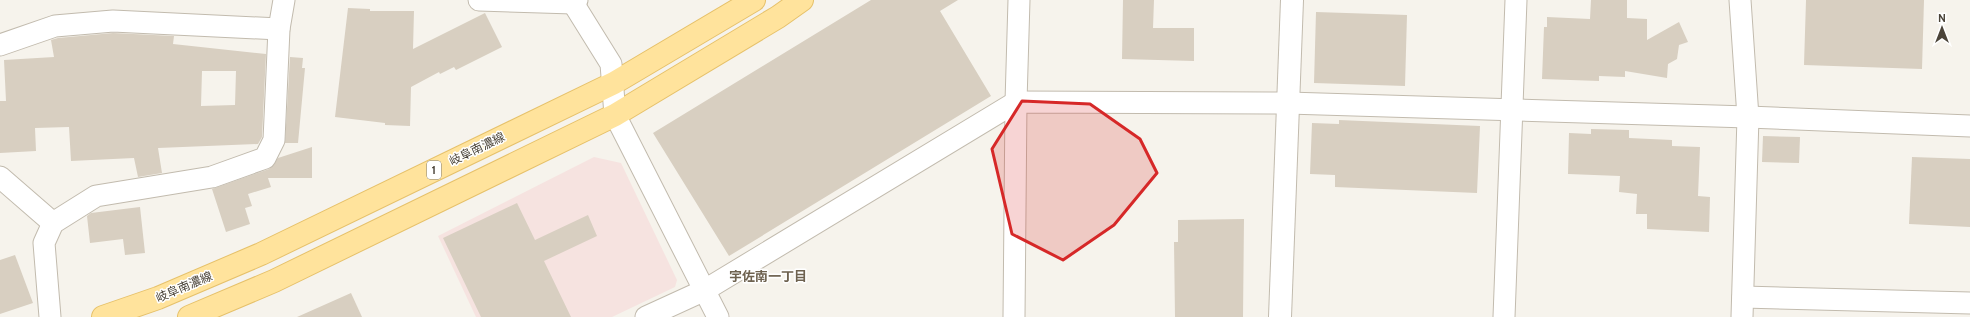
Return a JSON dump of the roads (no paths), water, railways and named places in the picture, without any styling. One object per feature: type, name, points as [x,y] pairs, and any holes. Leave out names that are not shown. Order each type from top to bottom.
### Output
[{"type":"main road","name":"岐阜南濃線","points":[[103,317],[158,298],[261,254],[614,83],[754,0]]},
{"type":"main road","points":[[189,317],[274,281],[615,115],[778,17],[802,0]]},
{"type":"street","points":[[50,317],[44,243],[52,223],[96,196],[212,177],[265,158],[274,140],[279,29],[284,0]]},
{"type":"street","points":[[479,0],[575,1],[611,64],[614,83],[615,115],[718,317]]},
{"type":"street","points":[[1014,317],[1016,102],[1019,0]]},
{"type":"street","points":[[1280,317],[1292,0]]},
{"type":"street","points":[[1504,317],[1516,0]]},
{"type":"street","points":[[1740,0],[1748,117],[1742,307],[1970,303]]},
{"type":"street","points":[[0,45],[55,26],[113,21],[279,29]]},
{"type":"street","points":[[646,317],[705,290],[1016,102],[1288,103],[1748,117],[1970,126]]},
{"type":"street","points":[[0,177],[52,223]]},
{"type":"district","name":"宇佐南一丁目","points":[[768,276]]}]
